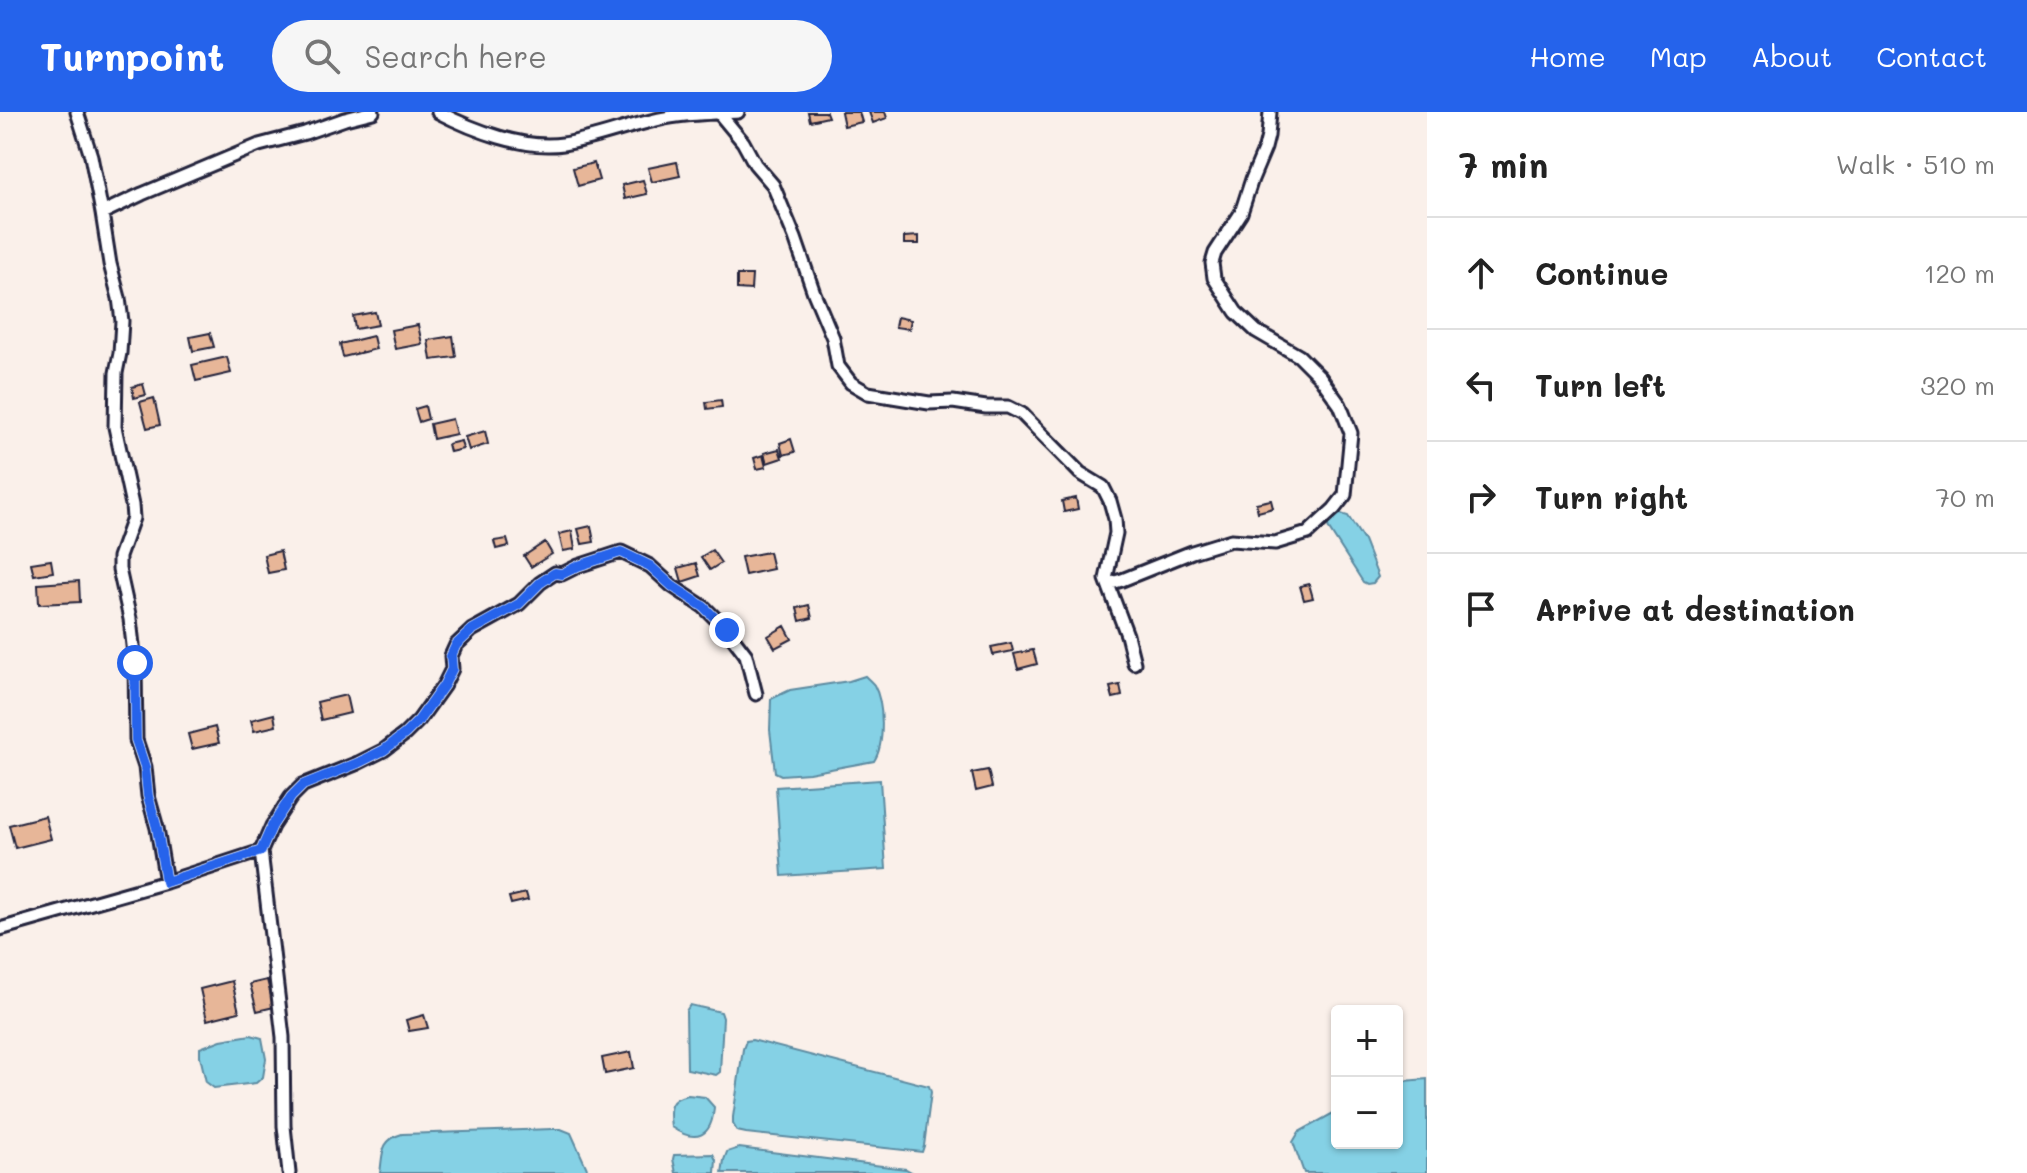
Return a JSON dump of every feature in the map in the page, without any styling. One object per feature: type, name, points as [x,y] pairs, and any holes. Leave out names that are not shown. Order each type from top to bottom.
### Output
[{"type":"street","points":[[77,112],[91,156],[122,321],[116,373],[115,427],[133,518],[119,557],[119,569],[130,619],[135,663],[136,740],[145,767],[166,882]]},
{"type":"street","points":[[102,213],[259,145],[373,112]]},
{"type":"street","points":[[438,112],[508,139],[542,145],[562,144],[676,116],[738,112]]},
{"type":"street","points":[[1108,584],[1231,540],[1275,543],[1308,533],[1345,495],[1351,433],[1340,405],[1320,377],[1299,356],[1256,331],[1236,312],[1214,278],[1212,263],[1215,253],[1241,213],[1265,148],[1270,112]]},
{"type":"street","points":[[719,113],[773,185],[833,338],[838,366],[851,383],[868,393],[929,403],[1008,407],[1022,414],[1080,473],[1103,487],[1110,501],[1116,533],[1106,579],[1124,625],[1134,663]]},
{"type":"street","points":[[289,1173],[284,1126],[283,1037],[261,851],[281,810],[291,797],[303,785],[384,750],[405,734],[444,685],[452,669],[451,656],[456,645],[472,630],[519,604],[555,573],[562,574],[621,552],[650,566],[672,586],[704,607],[727,630],[746,655],[756,694]]},
{"type":"street","points":[[0,929],[166,882],[261,851]]},
{"type":"water","points":[[1332,516],[1348,516],[1364,541],[1378,577],[1373,583],[1363,582],[1329,529],[1327,522]]},
{"type":"water","points":[[865,676],[874,685],[881,712],[880,744],[874,761],[809,773],[781,775],[775,772],[770,730],[771,699],[790,690]]},
{"type":"water","points":[[880,780],[886,869],[782,876],[776,787]]},
{"type":"water","points":[[690,1005],[721,1012],[720,1072],[716,1075],[687,1069],[686,1011]]},
{"type":"water","points":[[251,1035],[262,1038],[266,1059],[263,1077],[256,1083],[214,1088],[206,1082],[200,1048],[221,1040]]},
{"type":"water","points":[[752,1040],[929,1086],[931,1092],[922,1152],[737,1131],[733,1117],[743,1049],[746,1041]]},
{"type":"water","points":[[1427,1079],[1427,1173],[1304,1173],[1293,1142],[1299,1132],[1331,1114],[1331,1149],[1403,1149],[1403,1081]]},
{"type":"water","points":[[688,1095],[705,1097],[714,1107],[710,1125],[701,1135],[688,1135],[671,1127],[673,1102]]},
{"type":"water","points":[[561,1129],[571,1133],[589,1173],[380,1173],[386,1144],[402,1134]]},
{"type":"water","points":[[739,1148],[906,1169],[913,1173],[722,1173],[727,1152]]},
{"type":"water","points":[[713,1154],[715,1173],[676,1173],[674,1155]]},
{"type":"building","points":[[808,112],[826,112],[828,117],[810,121]]},
{"type":"building","points":[[841,112],[859,112],[862,122],[844,126]]},
{"type":"building","points":[[869,112],[885,112],[887,118],[873,123]]},
{"type":"building","points":[[677,162],[680,176],[652,182],[648,168]]},
{"type":"building","points":[[594,163],[599,180],[578,186],[573,168]]},
{"type":"building","points":[[643,180],[647,194],[625,199],[622,185]]},
{"type":"building","points":[[919,236],[919,244],[904,244],[904,237]]},
{"type":"building","points":[[737,275],[752,275],[751,290],[737,289]]},
{"type":"building","points":[[375,312],[378,325],[355,329],[353,316]]},
{"type":"building","points":[[897,317],[911,320],[909,329],[895,327]]},
{"type":"building","points":[[418,325],[422,344],[395,349],[391,330]]},
{"type":"building","points":[[210,333],[214,347],[193,351],[190,337]]},
{"type":"building","points":[[373,336],[376,349],[343,357],[340,344]]},
{"type":"building","points":[[453,336],[456,357],[431,360],[428,340]]},
{"type":"building","points":[[227,357],[231,373],[196,381],[192,365]]},
{"type":"building","points":[[143,384],[146,395],[134,398],[132,387]]},
{"type":"building","points":[[154,398],[160,425],[147,428],[140,402]]},
{"type":"building","points":[[721,400],[722,407],[707,409],[706,402]]},
{"type":"building","points":[[425,406],[428,419],[419,422],[415,409]]},
{"type":"building","points":[[452,419],[456,434],[433,439],[430,424]]},
{"type":"building","points":[[485,431],[488,444],[469,450],[465,437]]},
{"type":"building","points":[[791,439],[795,452],[783,455],[780,443]]},
{"type":"building","points":[[461,441],[463,449],[450,452],[448,444]]},
{"type":"building","points":[[779,449],[782,458],[767,463],[764,453]]},
{"type":"building","points":[[763,455],[766,467],[757,469],[754,458]]},
{"type":"building","points":[[1076,498],[1078,509],[1064,512],[1062,501]]},
{"type":"building","points":[[1271,500],[1273,508],[1258,512],[1256,503]]},
{"type":"building","points":[[591,526],[594,542],[582,544],[578,529]]},
{"type":"building","points":[[572,531],[575,549],[563,551],[559,534]]},
{"type":"building","points":[[507,539],[509,546],[496,549],[494,541]]},
{"type":"building","points":[[545,542],[552,554],[531,567],[524,556]]},
{"type":"building","points":[[712,550],[721,563],[710,570],[701,557]]},
{"type":"building","points":[[280,551],[284,570],[268,573],[264,555]]},
{"type":"building","points":[[769,552],[773,569],[745,575],[741,557]]},
{"type":"building","points":[[51,560],[53,572],[34,575],[31,563]]},
{"type":"building","points":[[696,563],[700,576],[682,582],[678,568]]},
{"type":"building","points":[[79,581],[80,602],[39,604],[38,584]]},
{"type":"building","points":[[1309,584],[1313,598],[1304,600],[1300,586]]},
{"type":"building","points":[[809,605],[812,618],[800,621],[797,608]]},
{"type":"building","points":[[785,626],[792,639],[775,648],[768,636]]},
{"type":"building","points":[[1011,643],[1013,651],[993,655],[991,647]]},
{"type":"building","points":[[1033,650],[1037,664],[1018,669],[1014,654]]},
{"type":"building","points":[[1120,685],[1122,696],[1113,698],[1110,687]]},
{"type":"building","points":[[346,695],[350,713],[321,720],[317,702]]},
{"type":"building","points":[[274,714],[276,726],[254,731],[251,720]]},
{"type":"building","points":[[215,727],[219,743],[192,749],[188,734]]},
{"type":"building","points":[[988,770],[992,787],[976,791],[972,773]]},
{"type":"building","points":[[45,816],[51,839],[15,848],[9,825]]},
{"type":"building","points":[[526,893],[528,900],[511,904],[509,897]]},
{"type":"building","points":[[267,980],[274,1007],[257,1011],[250,984]]},
{"type":"building","points":[[232,981],[239,1012],[207,1020],[200,989]]},
{"type":"building","points":[[424,1015],[428,1028],[409,1031],[406,1020]]},
{"type":"building","points":[[631,1052],[634,1068],[605,1074],[602,1058]]},
{"type":"route","points":[[135,663],[136,740],[145,767],[166,882],[261,851],[281,810],[303,785],[348,768],[384,750],[405,734],[444,685],[452,669],[451,656],[456,645],[484,622],[519,604],[555,573],[562,574],[621,552],[650,566],[672,586],[704,607],[727,630]]}]
